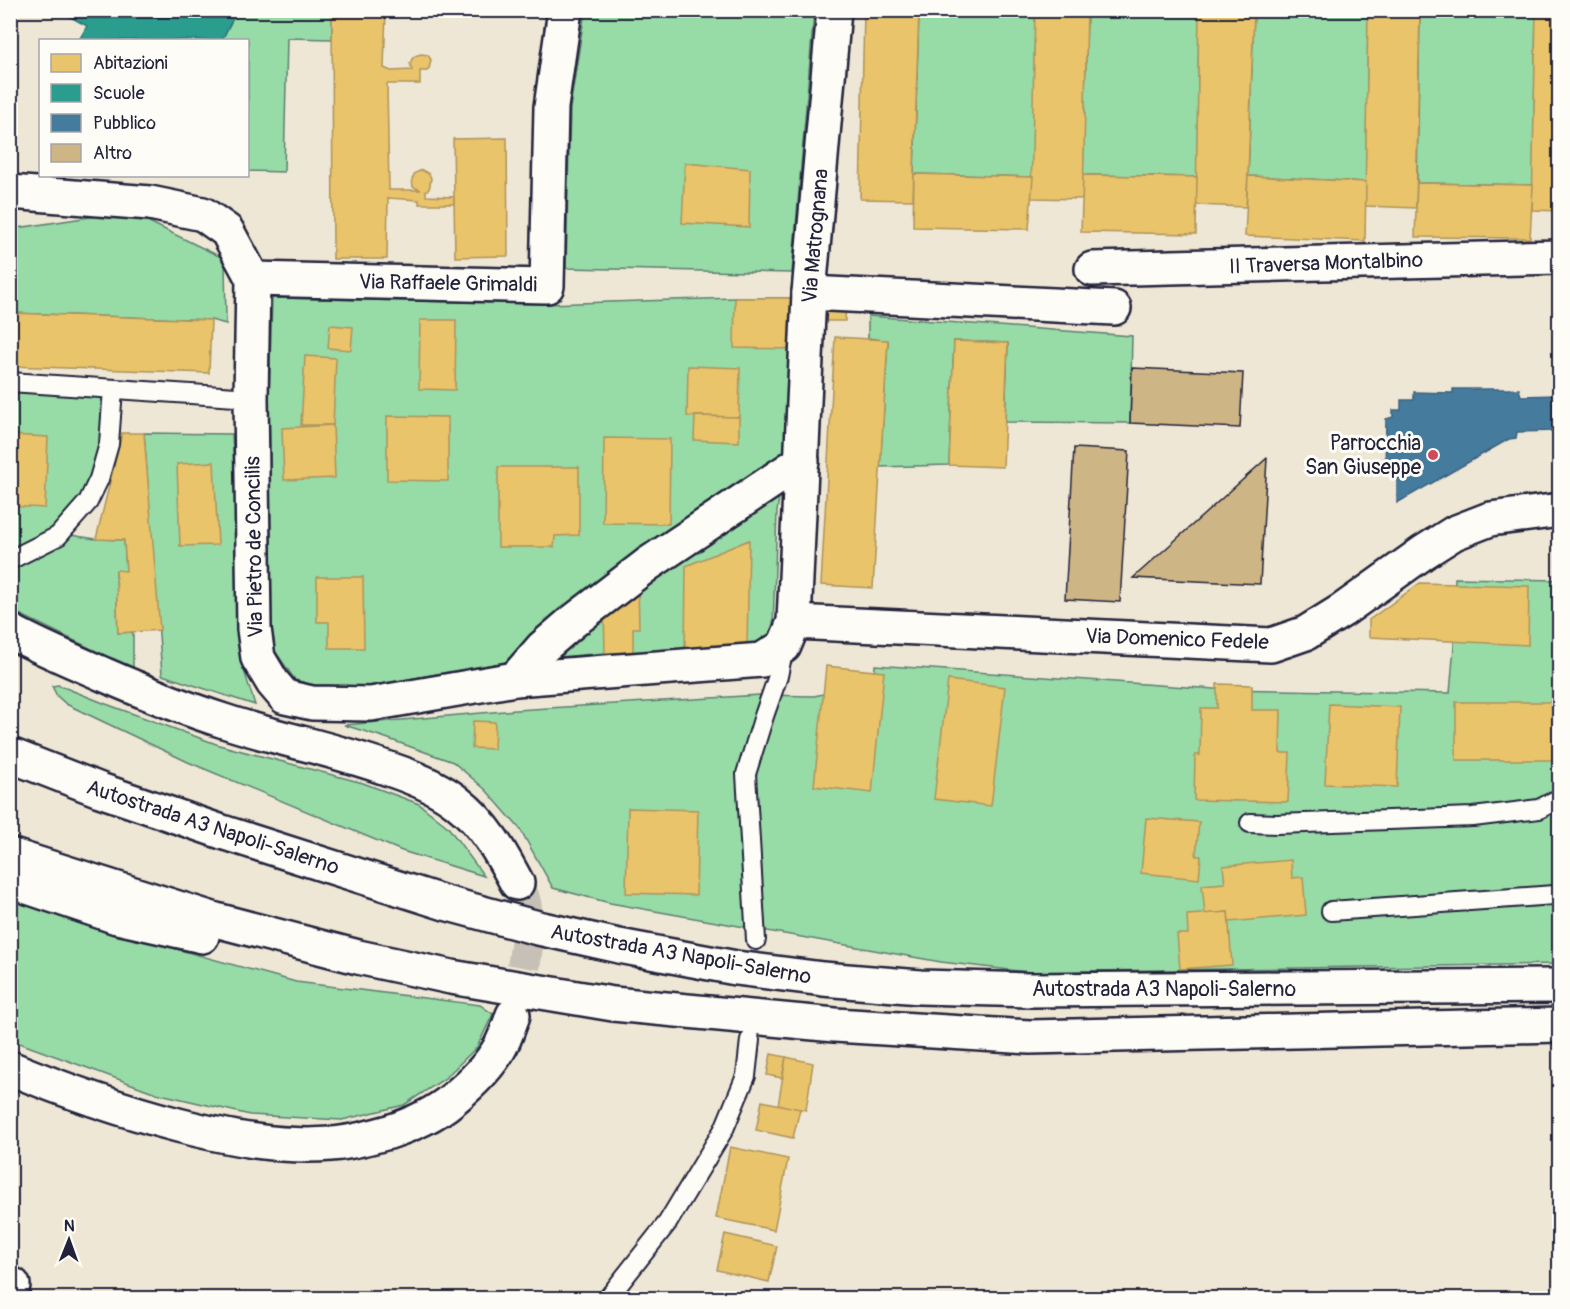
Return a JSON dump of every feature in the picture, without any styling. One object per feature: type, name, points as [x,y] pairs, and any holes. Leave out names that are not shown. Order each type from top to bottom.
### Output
[{"type":"main road","name":"Via Raffaele Grimaldi","points":[[254,279],[547,286],[551,107],[565,10]]},
{"type":"main road","name":"Via Matrognana","points":[[789,634],[802,461],[809,293],[834,10]]},
{"type":"main road","points":[[10,192],[150,202],[203,214],[227,231],[254,279]]},
{"type":"main road","name":"II Traversa Montalbino","points":[[1092,269],[1560,257]]},
{"type":"main road","name":"Via Pietro de Concilis","points":[[254,279],[251,398],[254,629],[258,658],[285,697],[312,703],[371,704],[516,679],[762,660],[789,634]]},
{"type":"main road","points":[[809,293],[1114,308]]},
{"type":"main road","points":[[516,679],[542,648],[571,622],[648,564],[802,461]]},
{"type":"main road","name":"Via Domenico Fedele","points":[[789,634],[1271,645],[1306,633],[1454,533],[1490,519],[1560,510]]},
{"type":"main road","points":[[10,631],[168,702],[224,721],[374,763],[439,790],[458,803],[482,826],[501,852],[517,883]]},
{"type":"main road","name":"Autostrada A3 Napoli-Salerno","points":[[10,755],[100,790],[222,832],[445,903],[538,928],[736,968],[823,979],[920,987],[1019,990],[1560,986]]},
{"type":"main road","name":"Autostrada A3 Napoli-Salerno","points":[[10,855],[216,920],[358,957],[451,977],[613,1004],[836,1025],[1030,1037],[1560,1025]]},
{"type":"main road","points":[[10,881],[128,920],[241,944],[358,957]]},
{"type":"main road","points":[[10,1068],[91,1100],[145,1117],[202,1131],[259,1142],[290,1145],[333,1144],[374,1136],[411,1125],[440,1109],[463,1091],[484,1069],[499,1048],[513,1015]]},
{"type":"lane","points":[[10,382],[251,398]]},
{"type":"lane","points":[[10,560],[58,536],[88,502],[99,479],[109,444],[112,389]]},
{"type":"lane","points":[[756,940],[746,774],[778,676],[789,634]]},
{"type":"lane","points":[[1250,823],[1473,817],[1539,809],[1560,798]]},
{"type":"lane","points":[[1330,911],[1560,893]]},
{"type":"lane","points":[[608,1299],[668,1222],[724,1129],[746,1076],[750,1040]]},
{"type":"green space","points":[[330,10],[332,12],[332,39],[287,38],[284,172],[249,171],[249,39],[222,39],[237,11]]},
{"type":"green space","points":[[793,10],[814,12],[792,273],[566,268],[570,108],[585,11]]},
{"type":"green space","points":[[919,11],[1035,11],[1033,177],[914,174]]},
{"type":"green space","points":[[1087,11],[1199,11],[1197,177],[1083,175]]},
{"type":"green space","points":[[1254,11],[1368,11],[1366,182],[1248,176]]},
{"type":"green space","points":[[1420,11],[1536,11],[1533,185],[1417,183]]},
{"type":"green space","points":[[110,214],[133,214],[225,259],[226,324],[211,320],[11,313],[11,229]]},
{"type":"green space","points":[[272,298],[546,304],[793,298],[793,349],[785,453],[777,512],[773,626],[770,636],[747,649],[605,653],[513,661],[369,686],[314,685],[295,680],[275,651],[272,628],[269,399]]},
{"type":"green space","points":[[868,316],[1132,336],[1130,423],[1005,422],[1008,343],[954,341],[949,465],[880,467],[888,341],[868,338]]},
{"type":"green space","points":[[10,389],[105,395],[102,442],[93,477],[80,502],[50,533],[10,553]]},
{"type":"green space","points":[[144,433],[232,434],[239,551],[241,661],[255,705],[162,675]]},
{"type":"green space","points":[[70,535],[124,540],[126,571],[116,571],[118,633],[133,632],[133,669],[11,610],[11,568],[22,564]]},
{"type":"green space","points":[[1455,578],[1559,580],[1559,964],[1028,972],[941,962],[610,903],[553,888],[520,829],[486,790],[453,762],[344,725],[516,710],[760,695],[814,696],[874,683],[875,665],[1215,689],[1450,693],[1454,646]]},
{"type":"green space","points":[[58,685],[219,745],[363,783],[419,804],[448,827],[484,876],[402,851],[188,762],[66,704],[57,696],[52,686]]},
{"type":"green space","points":[[11,896],[129,936],[296,982],[480,1005],[493,1014],[477,1047],[444,1079],[404,1105],[342,1120],[250,1115],[156,1093],[11,1040]]},
{"type":"building: Abitazioni","points":[[864,10],[919,10],[913,200],[860,199]]},
{"type":"building: Abitazioni","points":[[1035,10],[1087,10],[1083,199],[1031,198]]},
{"type":"building: Abitazioni","points":[[1199,10],[1254,10],[1246,207],[1196,205]]},
{"type":"building: Abitazioni","points":[[1368,10],[1420,10],[1416,208],[1365,206]]},
{"type":"building: Abitazioni","points":[[1536,10],[1560,10],[1560,211],[1532,210]]},
{"type":"building: Abitazioni","points":[[386,11],[384,68],[391,71],[412,70],[410,64],[412,59],[421,54],[428,55],[431,60],[427,71],[420,71],[420,84],[387,84],[389,190],[421,190],[413,187],[412,179],[415,173],[422,170],[431,178],[426,196],[454,197],[454,204],[419,204],[419,200],[388,198],[387,259],[333,259],[332,12]]},
{"type":"building: Abitazioni","points":[[507,138],[508,256],[455,257],[453,139]]},
{"type":"building: Abitazioni","points":[[685,163],[750,169],[749,227],[682,223]]},
{"type":"building: Abitazioni","points":[[914,174],[1033,177],[1029,229],[913,227]]},
{"type":"building: Abitazioni","points":[[1083,175],[1197,177],[1196,234],[1081,232]]},
{"type":"building: Abitazioni","points":[[1248,176],[1366,182],[1365,241],[1245,236]]},
{"type":"building: Abitazioni","points":[[1417,183],[1533,185],[1530,238],[1415,237]]},
{"type":"building: Abitazioni","points":[[735,298],[793,298],[793,349],[734,348]]},
{"type":"building: Abitazioni","points":[[820,300],[846,301],[845,321],[819,321]]},
{"type":"building: Abitazioni","points":[[10,313],[211,320],[209,373],[10,366]]},
{"type":"building: Abitazioni","points":[[420,320],[456,320],[455,390],[419,389]]},
{"type":"building: Abitazioni","points":[[330,325],[353,327],[351,350],[328,348]]},
{"type":"building: Abitazioni","points":[[835,337],[888,340],[873,588],[821,585]]},
{"type":"building: Abitazioni","points":[[954,341],[1008,343],[1003,467],[949,465]]},
{"type":"building: Abitazioni","points":[[305,356],[336,358],[333,425],[301,425]]},
{"type":"building: Abitazioni","points":[[688,366],[740,368],[739,417],[687,416]]},
{"type":"building: Abitazioni","points":[[387,416],[448,417],[448,481],[387,480]]},
{"type":"building: Abitazioni","points":[[695,416],[739,417],[739,442],[694,440]]},
{"type":"building: Abitazioni","points":[[333,425],[335,478],[284,480],[282,428]]},
{"type":"building: Abitazioni","points":[[122,433],[144,433],[160,630],[118,633],[116,570],[126,571],[124,540],[96,539]]},
{"type":"building: Abitazioni","points":[[10,435],[48,437],[45,508],[10,506]]},
{"type":"building: Abitazioni","points":[[604,438],[670,439],[669,524],[603,523]]},
{"type":"building: Abitazioni","points":[[214,462],[218,545],[180,546],[177,464]]},
{"type":"building: Abitazioni","points":[[498,467],[579,467],[579,535],[555,536],[554,547],[498,547]]},
{"type":"building: Abitazioni","points":[[749,540],[747,649],[685,651],[686,566]]},
{"type":"building: Abitazioni","points":[[317,577],[363,577],[364,648],[329,648],[329,622],[317,622]]},
{"type":"building: Abitazioni","points":[[1420,583],[1529,586],[1528,645],[1369,637],[1369,620]]},
{"type":"building: Abitazioni","points":[[638,585],[639,628],[633,628],[633,653],[605,653],[604,605]]},
{"type":"building: Abitazioni","points":[[826,666],[884,672],[872,793],[814,786]]},
{"type":"building: Abitazioni","points":[[948,680],[1005,687],[991,806],[934,799]]},
{"type":"building: Abitazioni","points":[[1217,684],[1252,685],[1252,710],[1281,710],[1280,753],[1290,753],[1288,802],[1194,800],[1195,755],[1200,755],[1201,708],[1217,708]]},
{"type":"building: Abitazioni","points":[[1456,702],[1560,702],[1560,760],[1456,760]]},
{"type":"building: Abitazioni","points":[[1329,704],[1400,707],[1397,787],[1325,784]]},
{"type":"building: Abitazioni","points":[[473,721],[495,722],[494,749],[472,748]]},
{"type":"building: Abitazioni","points":[[628,808],[698,810],[696,895],[626,893]]},
{"type":"building: Abitazioni","points":[[1146,818],[1199,822],[1196,856],[1201,856],[1199,879],[1141,873]]},
{"type":"building: Abitazioni","points":[[1291,860],[1292,878],[1303,877],[1306,915],[1229,922],[1228,912],[1205,914],[1202,885],[1225,883],[1223,866]]},
{"type":"building: Abitazioni","points":[[1228,912],[1232,965],[1180,969],[1177,934],[1188,934],[1187,915]]},
{"type":"building: Abitazioni","points":[[771,1054],[786,1057],[782,1078],[767,1075]]},
{"type":"building: Abitazioni","points":[[786,1057],[813,1063],[806,1110],[778,1106]]},
{"type":"building: Abitazioni","points":[[762,1101],[800,1109],[793,1138],[756,1130]]},
{"type":"building: Abitazioni","points":[[730,1147],[788,1159],[774,1230],[716,1218]]},
{"type":"building: Abitazioni","points":[[725,1234],[777,1246],[769,1282],[717,1270]]},
{"type":"building: Scuole","points":[[67,10],[237,10],[222,39],[80,39],[87,26],[65,14]]},
{"type":"building: Pubblico","name":"Parrocchia San Giuseppe","points":[[1453,389],[1519,389],[1521,396],[1556,395],[1556,431],[1517,432],[1516,438],[1509,439],[1397,503],[1397,472],[1385,472],[1386,419],[1393,417],[1393,410],[1401,410],[1401,400],[1414,400],[1414,392],[1453,393]]},
{"type":"building: Altro","points":[[1132,368],[1243,373],[1240,428],[1130,423]]},
{"type":"building: Altro","points":[[1074,448],[1129,451],[1120,602],[1065,599]]},
{"type":"building: Altro","points":[[1267,458],[1260,584],[1133,578]]},
{"type":"tunnel","points":[[513,1015],[525,960],[527,933],[524,902],[517,883]]},
{"type":"place","name":"Parrocchia San Giuseppe","points":[[1433,455]]}]
